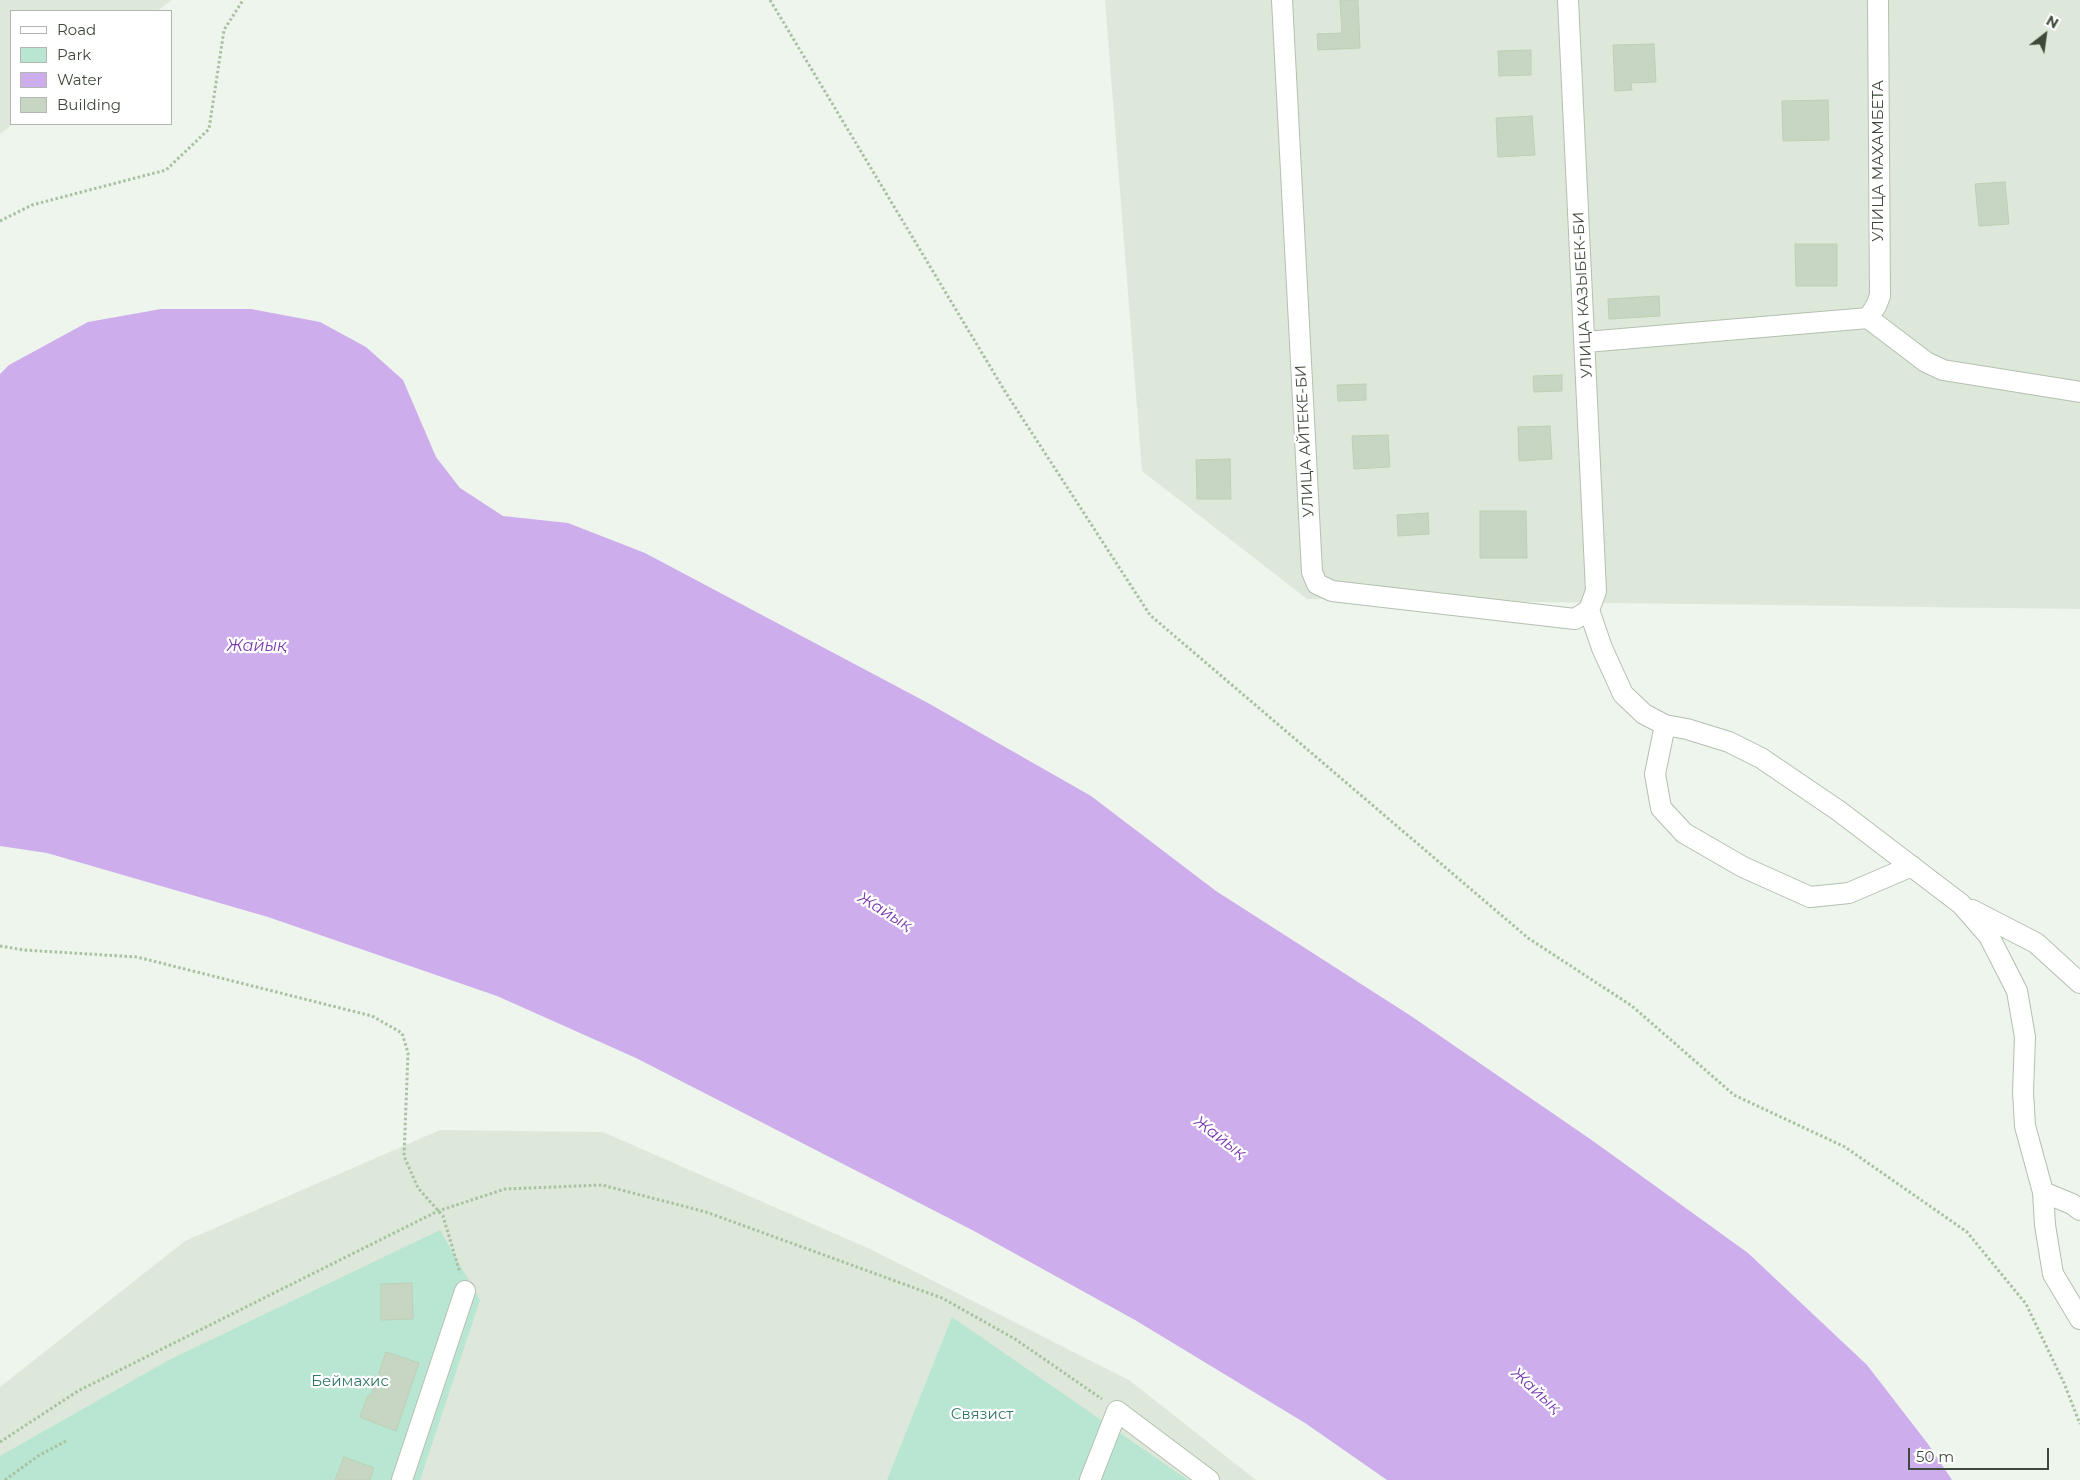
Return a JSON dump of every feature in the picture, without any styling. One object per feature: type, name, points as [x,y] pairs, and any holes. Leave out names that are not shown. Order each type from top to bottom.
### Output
[{"type":"street","name":"УЛИЦА АЙТЕКЕ-БИ","points":[[1282,0],[1312,572],[1318,584],[1332,591],[1575,619],[1589,610]]},
{"type":"street","name":"УЛИЦА КАЗЫБЕК-БИ","points":[[1568,0],[1586,342],[1596,591],[1589,610]]},
{"type":"street","name":"УЛИЦА МАХАМБЕТА","points":[[1868,318],[1880,296],[1878,0]]},
{"type":"street","points":[[1586,342],[1868,318],[1926,362],[1943,370],[2080,392]]},
{"type":"street","points":[[1589,610],[1602,648],[1623,694],[1644,714],[1665,725],[1687,729],[1729,742],[1761,758],[1839,811],[1961,904],[2036,943],[2080,983]]},
{"type":"street","points":[[1665,725],[1655,774],[1661,808],[1684,833],[1743,867],[1810,897],[1848,893],[1912,866]]},
{"type":"street","points":[[1961,904],[1989,936],[2017,991],[2024,1037],[2023,1092],[2025,1126],[2043,1192],[2044,1225],[2053,1274],[2080,1319]]},
{"type":"street","points":[[2043,1192],[2072,1204],[2080,1210]]},
{"type":"street","points":[[402,1480],[465,1291]]},
{"type":"street","points":[[1090,1480],[1117,1411],[1209,1480]]},
{"type":"path","points":[[0,221],[32,205],[166,170],[209,129],[224,30],[243,0]]},
{"type":"path","points":[[770,0],[1006,394],[1150,615],[1528,938],[1632,1006],[1734,1095],[1845,1147],[1967,1232],[2026,1304],[2064,1383],[2080,1424]]},
{"type":"path","points":[[0,946],[24,950],[137,957],[372,1016],[402,1033],[408,1053],[404,1156],[418,1188],[443,1216],[465,1291]]},
{"type":"path","points":[[0,1442],[78,1391],[438,1211],[505,1188],[602,1185],[706,1212],[942,1298],[1015,1339],[1089,1389],[1117,1411]]},
{"type":"path","points":[[6,1480],[38,1456],[66,1441]]},
{"type":"shaded area","points":[[0,0],[172,0],[158,10],[10,10],[10,125],[12,125],[0,134]]},
{"type":"shaded area","points":[[1105,0],[2080,0],[2080,609],[1307,599],[1142,471]]},
{"type":"shaded area","points":[[440,1130],[603,1132],[870,1249],[1129,1380],[1256,1480],[0,1480],[0,1387],[185,1241]]},
{"type":"green space","name":"Беймахис","points":[[440,1230],[480,1300],[420,1480],[0,1480],[0,1456],[169,1360]]},
{"type":"green space","name":"Связист","points":[[952,1317],[1188,1480],[887,1480]]},
{"type":"water","name":"Жайық","points":[[161,309],[251,309],[320,322],[366,347],[403,380],[436,457],[460,488],[503,516],[568,523],[645,553],[928,703],[1091,796],[1216,891],[1411,1016],[1593,1141],[1748,1253],[1867,1365],[1928,1444],[1952,1480],[1387,1480],[1305,1423],[1135,1320],[974,1231],[636,1058],[497,996],[268,917],[47,853],[0,846],[0,374],[9,365],[88,322]]},
{"type":"building","points":[[1340,0],[1358,0],[1360,48],[1318,50],[1317,34],[1342,33]]},
{"type":"building","points":[[1654,44],[1656,82],[1631,83],[1632,90],[1615,91],[1613,45]]},
{"type":"building","points":[[1531,50],[1531,75],[1499,76],[1498,51]]},
{"type":"building","points":[[1828,100],[1829,140],[1783,141],[1782,101]]},
{"type":"building","points":[[1532,116],[1535,155],[1498,157],[1496,118]]},
{"type":"building","points":[[2005,182],[2009,224],[1979,226],[1975,184]]},
{"type":"building","points":[[1795,244],[1837,244],[1837,286],[1796,286]]},
{"type":"building","points":[[1659,296],[1660,316],[1609,319],[1608,299]]},
{"type":"building","points":[[1562,375],[1562,391],[1534,392],[1533,376]]},
{"type":"building","points":[[1366,384],[1366,400],[1338,401],[1337,385]]},
{"type":"building","points":[[1550,426],[1552,459],[1519,461],[1518,427]]},
{"type":"building","points":[[1388,435],[1390,467],[1354,469],[1352,436]]},
{"type":"building","points":[[1230,459],[1231,499],[1197,499],[1196,460]]},
{"type":"building","points":[[1480,511],[1526,511],[1527,558],[1480,558]]},
{"type":"building","points":[[1428,513],[1429,534],[1398,536],[1397,515]]},
{"type":"building","points":[[412,1283],[413,1319],[381,1320],[381,1284]]},
{"type":"building","points":[[386,1352],[419,1363],[396,1431],[360,1417],[368,1395],[371,1396]]},
{"type":"building","points":[[344,1457],[374,1468],[370,1480],[335,1480]]}]
